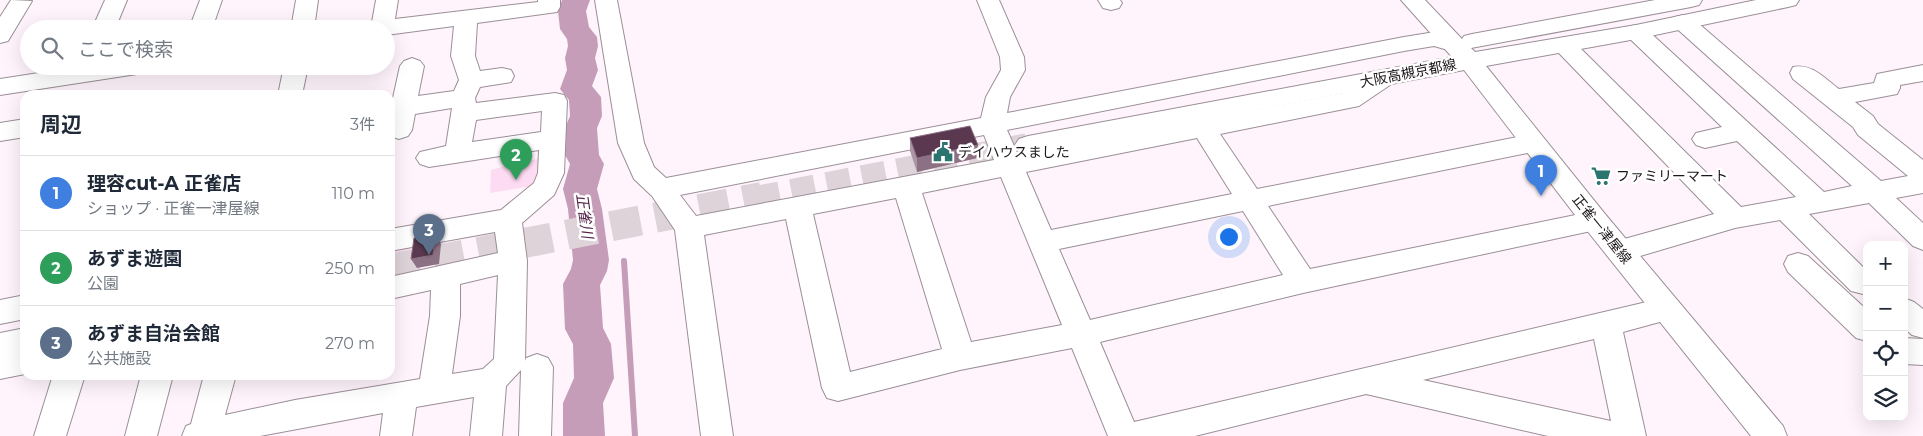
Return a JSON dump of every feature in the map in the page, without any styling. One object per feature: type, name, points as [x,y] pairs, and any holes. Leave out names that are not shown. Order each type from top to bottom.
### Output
[{"type":"street","points":[[107,20],[116,0]]},
{"type":"street","points":[[203,20],[211,0]]},
{"type":"street","points":[[304,20],[307,1],[330,0]]},
{"type":"street","points":[[381,20],[387,0]]},
{"type":"street","points":[[395,26],[549,7],[549,0]]},
{"type":"street","points":[[606,0],[631,143],[643,172],[662,189],[689,228],[717,436]]},
{"type":"street","points":[[988,0],[1012,57],[1013,70],[998,97],[992,124],[1124,436]]},
{"type":"street","name":"正雀一津屋線","points":[[1412,0],[1462,53],[1532,143],[1771,436]]},
{"type":"street","name":"大阪高槻京都線","points":[[1687,11],[1636,32],[1564,45],[1462,53],[1427,54],[1025,138],[1381,79],[1462,53],[1687,11],[1788,0]]},
{"type":"street","points":[[0,36],[19,2]]},
{"type":"street","points":[[1687,11],[1923,239]]},
{"type":"street","points":[[457,154],[466,97],[463,56],[466,17]]},
{"type":"street","points":[[1636,32],[1817,201]]},
{"type":"street","points":[[662,189],[1404,44],[1435,39],[1462,53]]},
{"type":"street","points":[[1564,45],[1736,218]]},
{"type":"street","points":[[1836,98],[1888,88],[1886,80],[1919,67]]},
{"type":"street","points":[[1802,73],[1836,98],[1864,122],[1866,129],[1923,174]]},
{"type":"street","points":[[0,87],[60,75]]},
{"type":"street","points":[[287,90],[292,75]]},
{"type":"street","points":[[403,78],[401,118],[466,97],[502,76]]},
{"type":"street","points":[[689,228],[1350,100],[1381,79]]},
{"type":"street","points":[[395,239],[480,223],[508,220],[545,188],[551,173],[555,101],[466,97]]},
{"type":"street","points":[[1204,127],[1303,282]]},
{"type":"street","points":[[0,132],[20,129]]},
{"type":"street","points":[[1705,139],[1742,131]]},
{"type":"street","points":[[1884,142],[1911,136]]},
{"type":"street","points":[[429,158],[552,138]]},
{"type":"street","points":[[1043,242],[1532,143]]},
{"type":"street","points":[[1620,251],[1736,218],[1817,201],[1923,183]]},
{"type":"street","points":[[906,185],[960,358]]},
{"type":"street","points":[[797,206],[838,388],[960,358],[1082,334],[1303,282],[1595,221]]},
{"type":"street","points":[[1785,208],[1863,283]]},
{"type":"street","points":[[219,380],[202,436],[292,425],[401,397],[491,381],[508,364],[513,262],[508,220]]},
{"type":"street","points":[[395,287],[513,262]]},
{"type":"street","points":[[1798,264],[1863,326]]},
{"type":"street","points":[[434,390],[445,316],[446,277]]},
{"type":"street","points":[[0,312],[20,308]]},
{"type":"street","points":[[1136,436],[1668,309]]},
{"type":"street","points":[[1908,313],[1923,326]]},
{"type":"street","points":[[1606,325],[1630,436]]},
{"type":"street","points":[[0,334],[20,330]]},
{"type":"street","points":[[0,346],[20,342]]},
{"type":"street","points":[[1908,351],[1923,352]]},
{"type":"street","points":[[0,366],[20,362]]},
{"type":"street","points":[[535,436],[537,367]]},
{"type":"street","points":[[43,434],[67,380]]},
{"type":"street","points":[[140,436],[156,380]]},
{"type":"street","points":[[486,436],[491,381]]},
{"type":"street","points":[[1363,381],[1612,436]]},
{"type":"street","points":[[396,436],[401,397]]},
{"type":"shaded area","points":[[544,158],[538,185],[490,193],[491,170],[519,162]]},
{"type":"shaded area","points":[[411,242],[407,277],[395,280],[395,245]]},
{"type":"building","points":[[970,126],[978,145],[917,158],[910,138]]},
{"type":"building","points":[[435,234],[433,255],[411,259],[414,238]]},
{"type":"waterway","name":"正雀川","points":[[576,0],[572,11],[575,29],[582,37],[583,46],[580,58],[583,66],[576,89],[585,97],[586,116],[581,128],[582,155],[587,164],[580,189],[585,209],[591,260],[589,271],[581,284],[584,329],[592,344],[594,378],[583,403],[584,436]]},
{"type":"waterway","points":[[624,261],[635,436]]},
{"type":"tunnel","points":[[756,198],[1028,145]]},
{"type":"tunnel","points":[[395,268],[762,197]]},
{"type":"place","name":"デイハウスました","points":[[943,152]]},
{"type":"place","name":"ファミリーマート","points":[[1601,176]]},
{"type":"place","name":"あずま遊園","points":[[516,180]]},
{"type":"place","name":"理容cut-A 正雀店","points":[[1541,196]]},
{"type":"place","name":"あずま自治会館","points":[[429,255]]}]
